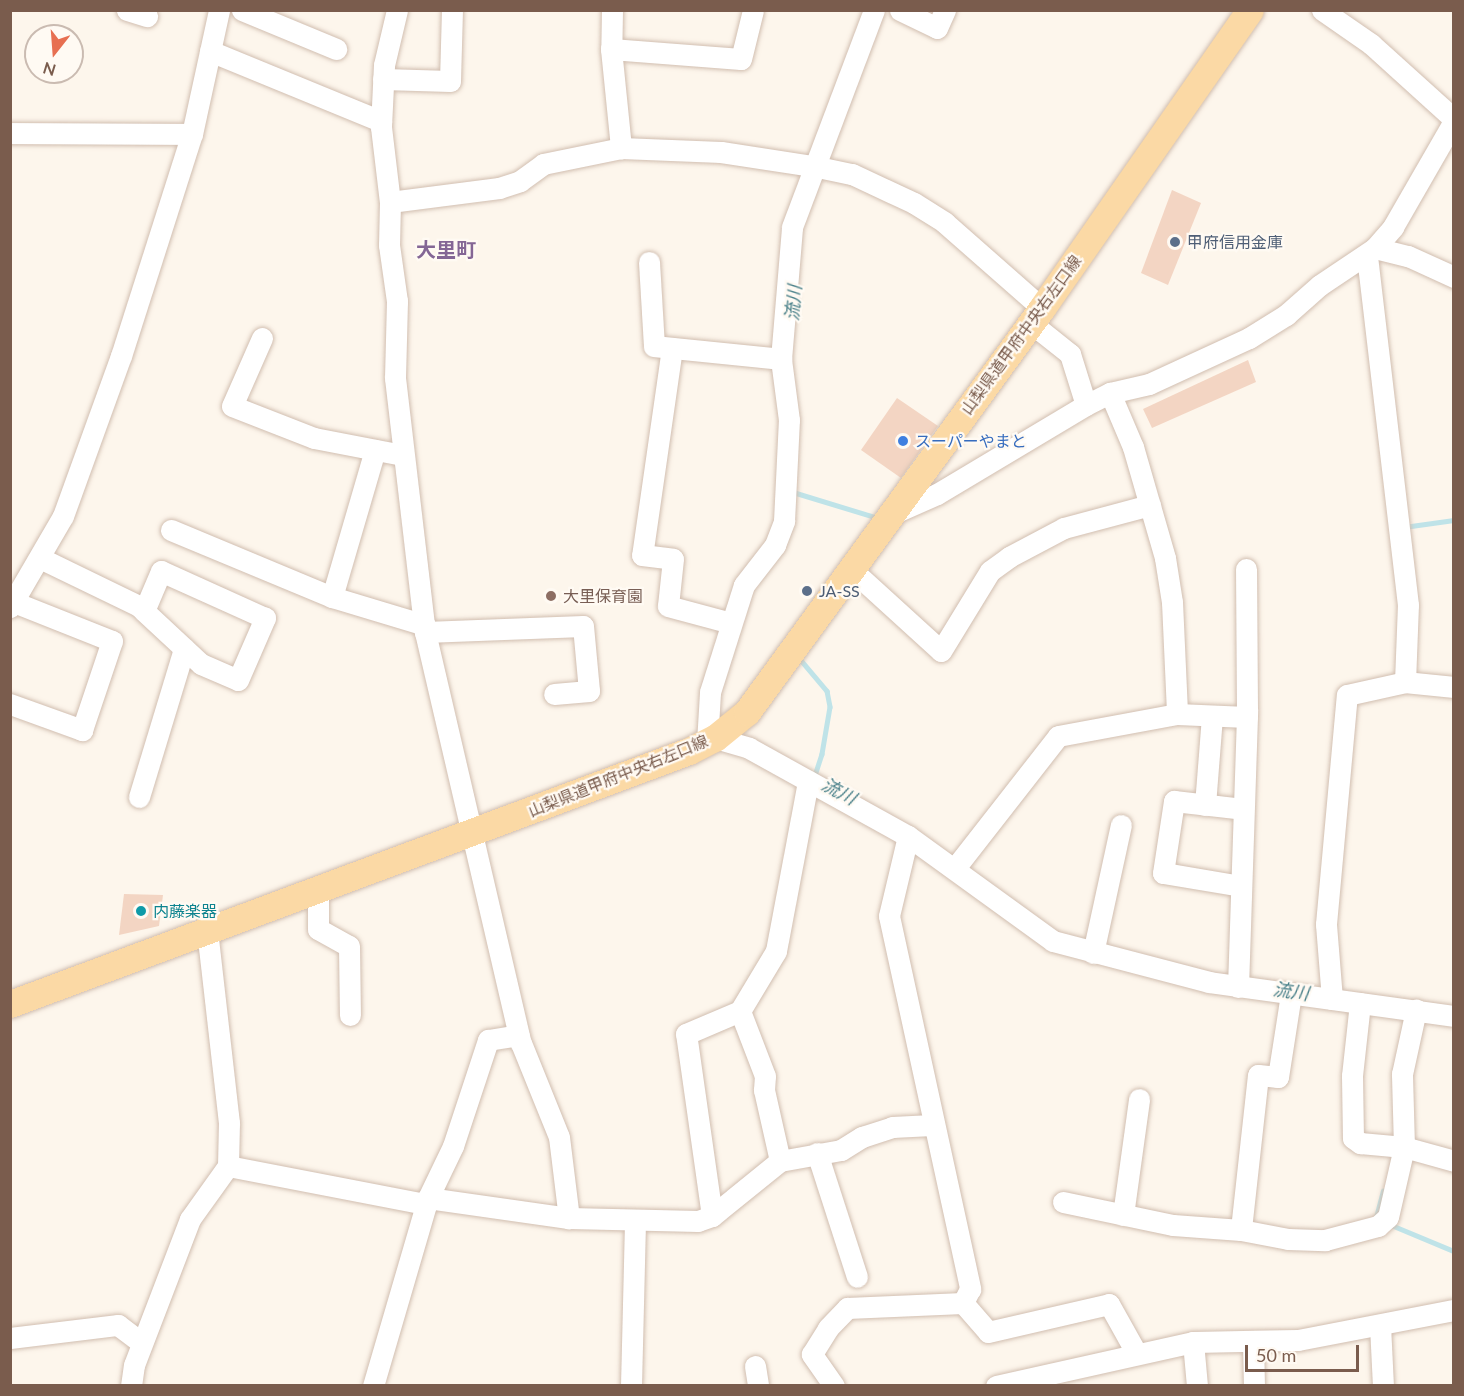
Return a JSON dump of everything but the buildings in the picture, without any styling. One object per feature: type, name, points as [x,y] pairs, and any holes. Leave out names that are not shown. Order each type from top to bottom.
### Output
[{"type":"main road","name":"山梨県道甲府中央右左口線","points":[[10,1004],[318,887],[475,832],[711,740],[747,712],[857,574],[886,523],[1036,315],[1250,10]]},
{"type":"street","points":[[10,704],[82,730],[112,642],[12,605],[42,559],[63,516],[121,356],[192,134],[219,10]]},
{"type":"street","points":[[242,10],[336,48]]},
{"type":"street","points":[[397,10],[383,79],[381,121],[390,202],[388,245],[397,301],[395,378],[402,455],[425,628],[475,832],[519,1035],[559,1137],[569,1218]]},
{"type":"street","points":[[383,79],[450,81],[452,10]]},
{"type":"street","points":[[612,10],[611,49],[621,148]]},
{"type":"street","points":[[611,49],[741,59],[753,10]]},
{"type":"street","points":[[873,10],[792,227],[781,359],[789,420],[784,521],[775,545],[744,585],[731,623],[710,692],[711,740],[748,748],[908,836],[955,868],[1037,933],[1093,953],[1238,987],[1454,1016]]},
{"type":"street","points":[[900,10],[937,28],[945,10]]},
{"type":"street","points":[[886,523],[1086,405],[1110,393],[1149,384],[1249,338],[1286,315],[1320,285],[1371,253],[1393,227],[1454,120],[1371,44],[1322,10]]},
{"type":"street","points":[[210,51],[381,121]]},
{"type":"street","points":[[11,134],[192,134]]},
{"type":"street","points":[[390,202],[499,188],[520,181],[543,164],[621,148],[721,152],[852,174],[914,203],[944,222],[1036,315],[1070,354],[1086,405]]},
{"type":"street","points":[[1371,253],[1408,256],[1454,277]]},
{"type":"street","points":[[1371,253],[1408,605],[1404,682]]},
{"type":"street","points":[[649,262],[654,346],[781,359]]},
{"type":"street","points":[[262,338],[232,406],[314,438],[402,455]]},
{"type":"street","points":[[672,348],[642,555],[673,559],[668,606],[731,623]]},
{"type":"street","points":[[1110,393],[1133,447],[1165,558],[1172,602],[1177,714]]},
{"type":"street","points":[[332,597],[375,450]]},
{"type":"street","points":[[857,574],[940,651],[990,571],[1010,557],[1064,528],[1149,505]]},
{"type":"street","points":[[171,530],[332,597],[425,628],[583,626],[589,691],[554,694]]},
{"type":"street","points":[[42,559],[144,611],[201,664],[238,680],[265,618],[161,571],[144,611]]},
{"type":"street","points":[[1238,987],[1247,717],[1246,569]]},
{"type":"street","points":[[139,797],[184,649]]},
{"type":"street","points":[[1332,999],[1326,924],[1347,695],[1404,682],[1454,687]]},
{"type":"street","points":[[955,868],[1058,736],[1177,714],[1247,717]]},
{"type":"street","points":[[1205,805],[1212,716]]},
{"type":"street","points":[[712,1216],[686,1034],[740,1011],[776,951],[808,781]]},
{"type":"street","points":[[1240,886],[1163,873],[1174,801],[1244,810]]},
{"type":"street","points":[[1093,953],[1121,825]]},
{"type":"street","points":[[908,836],[889,916],[932,1125],[970,1289],[963,1303]]},
{"type":"street","points":[[318,887],[318,929],[349,946],[350,1016]]},
{"type":"street","points":[[131,1386],[142,1342],[190,1219],[228,1166],[229,1123],[207,930]]},
{"type":"street","points":[[1241,1230],[1258,1074],[1278,1077],[1291,994]]},
{"type":"street","points":[[1360,1003],[1352,1076],[1353,1138],[1360,1143],[1404,1147],[1454,1161]]},
{"type":"street","points":[[1063,1202],[1173,1225],[1241,1230],[1288,1239],[1325,1240],[1378,1226],[1388,1217],[1404,1147],[1402,1074],[1416,1010]]},
{"type":"street","points":[[740,1011],[765,1076],[764,1090],[780,1161]]},
{"type":"street","points":[[373,1386],[427,1201],[453,1146],[488,1040],[519,1035]]},
{"type":"street","points":[[1123,1215],[1139,1099]]},
{"type":"street","points":[[228,1166],[427,1201],[569,1218],[635,1222],[698,1221],[712,1216],[780,1161],[841,1150],[862,1137],[892,1127],[932,1125]]},
{"type":"street","points":[[817,1153],[857,1277]]},
{"type":"street","points":[[631,1386],[635,1222]]},
{"type":"street","points":[[963,1303],[988,1332],[1109,1304],[1137,1354]]},
{"type":"street","points":[[834,1386],[812,1354],[828,1328],[847,1308],[963,1303]]},
{"type":"street","points":[[996,1386],[1193,1342],[1298,1340],[1454,1310]]},
{"type":"street","points":[[10,1338],[118,1325],[142,1342]]},
{"type":"street","points":[[1380,1325],[1383,1386]]},
{"type":"street","points":[[1193,1342],[1197,1386]]},
{"type":"street","points":[[1253,1342],[1254,1386]]},
{"type":"waterway","name":"流川","points":[[793,492],[878,518]]},
{"type":"waterway","points":[[1404,527],[1454,520]]},
{"type":"waterway","name":"流川","points":[[802,656],[800,659],[827,691],[830,707],[822,754],[814,778]]},
{"type":"waterway","name":"流川","points":[[1376,1217],[1383,1191]]},
{"type":"waterway","name":"流川","points":[[1389,1224],[1454,1251]]},
{"type":"place","name":"甲府信用金庫","points":[[1175,242]]},
{"type":"place","name":"スーパーやまと","points":[[903,441]]},
{"type":"place","name":"JA-SS","points":[[807,591]]},
{"type":"place","name":"大里保育園","points":[[551,596]]},
{"type":"place","name":"内藤楽器","points":[[141,911]]},
{"type":"district","name":"大里町","points":[[446,249]]}]
